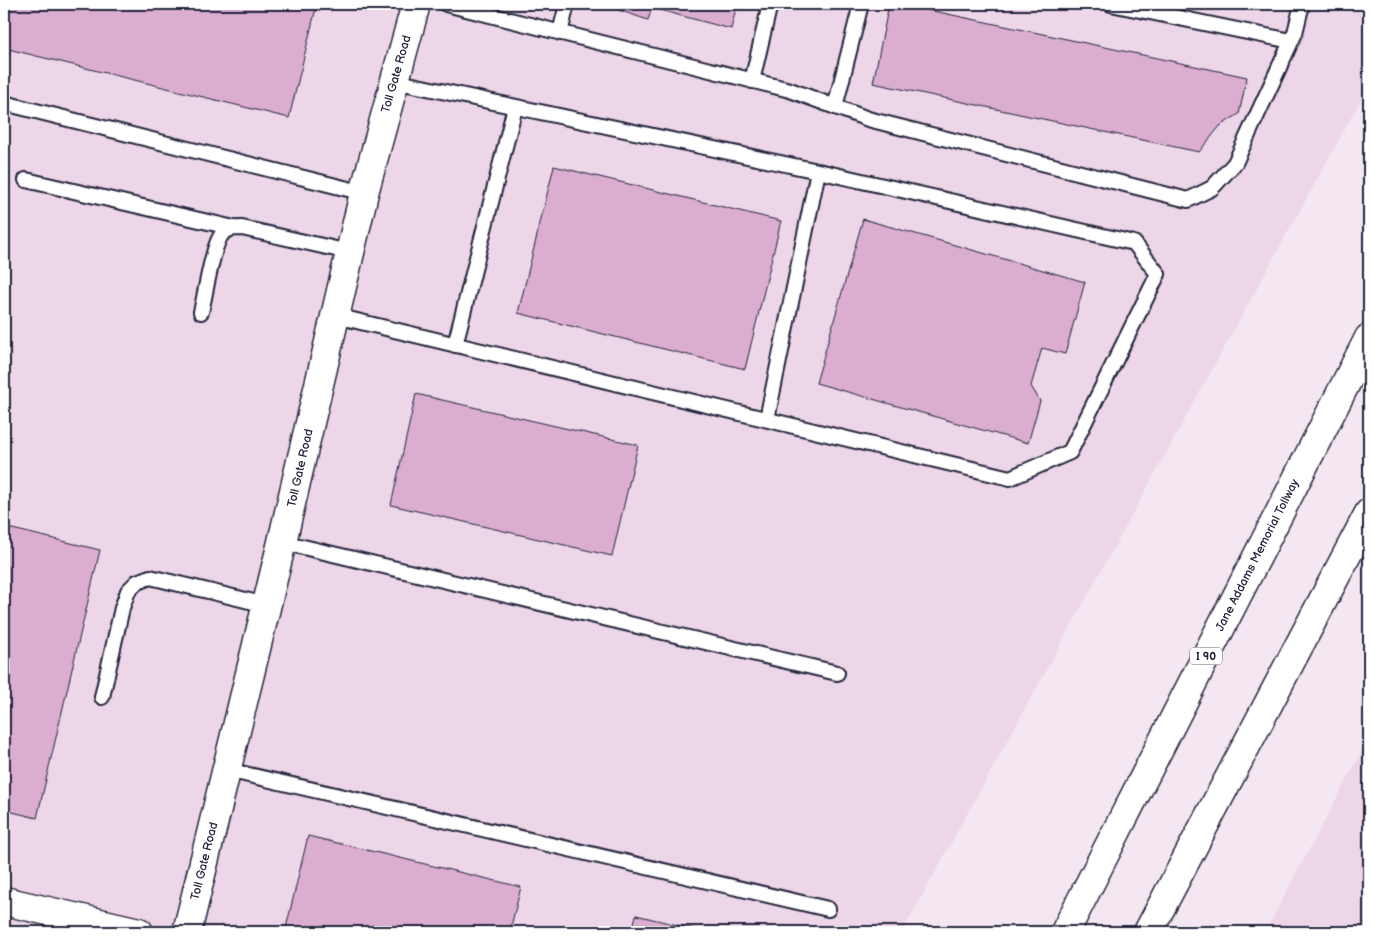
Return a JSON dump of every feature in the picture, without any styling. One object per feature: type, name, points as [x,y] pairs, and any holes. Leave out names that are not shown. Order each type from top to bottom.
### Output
[{"type":"main road","name":"Toll Gate Road","points":[[187,932],[336,316],[349,252],[416,4]]},
{"type":"main road","points":[[1347,379],[1369,324]]},
{"type":"main road","name":"Jane Addams Memorial Tollway","points":[[1064,932],[1369,338]]},
{"type":"main road","points":[[1148,932],[1369,512]]},
{"type":"main road","points":[[4,901],[139,932]]},
{"type":"lane","points":[[446,4],[489,9],[560,33],[790,90],[868,119],[1188,200],[1212,188],[1234,163],[1295,33],[1302,4]]},
{"type":"lane","points":[[560,33],[567,4]]},
{"type":"lane","points":[[752,80],[770,4]]},
{"type":"lane","points":[[835,107],[861,4]]},
{"type":"lane","points":[[1111,4],[1291,41]]},
{"type":"lane","points":[[336,316],[1010,478],[1070,452],[1158,274],[1134,243],[818,172],[394,81]]},
{"type":"lane","points":[[4,103],[364,193]]},
{"type":"lane","points":[[455,345],[515,107]]},
{"type":"lane","points":[[767,420],[818,172]]},
{"type":"lane","points":[[26,180],[212,221],[234,228],[242,228],[349,252]]},
{"type":"lane","points":[[201,312],[216,245],[222,234],[234,228]]},
{"type":"lane","points":[[282,542],[837,673]]},
{"type":"lane","points":[[102,697],[122,608],[128,591],[138,582],[150,577],[266,605]]},
{"type":"lane","points":[[227,770],[828,909]]},
{"type":"shaded area","points":[[4,4],[1369,4],[1369,85],[902,932],[4,932]]},
{"type":"shaded area","points":[[1369,738],[1369,932],[1265,932]]},
{"type":"building","points":[[4,4],[317,4],[289,118],[4,48]]},
{"type":"building","points":[[601,4],[737,4],[731,29],[652,8],[648,20]]},
{"type":"building","points":[[889,4],[900,4],[1247,77],[1239,114],[1220,126],[1199,152],[873,83]]},
{"type":"building","points":[[554,166],[781,221],[745,369],[518,313]]},
{"type":"building","points":[[863,219],[1085,282],[1065,354],[1042,348],[1031,386],[1040,401],[1028,443],[816,383]]},
{"type":"building","points":[[416,394],[638,445],[612,556],[391,505]]},
{"type":"building","points":[[4,527],[100,550],[37,818],[4,810]]},
{"type":"building","points":[[308,836],[521,887],[510,930],[519,932],[285,932]]},
{"type":"building","points":[[636,915],[707,932],[632,932]]}]
